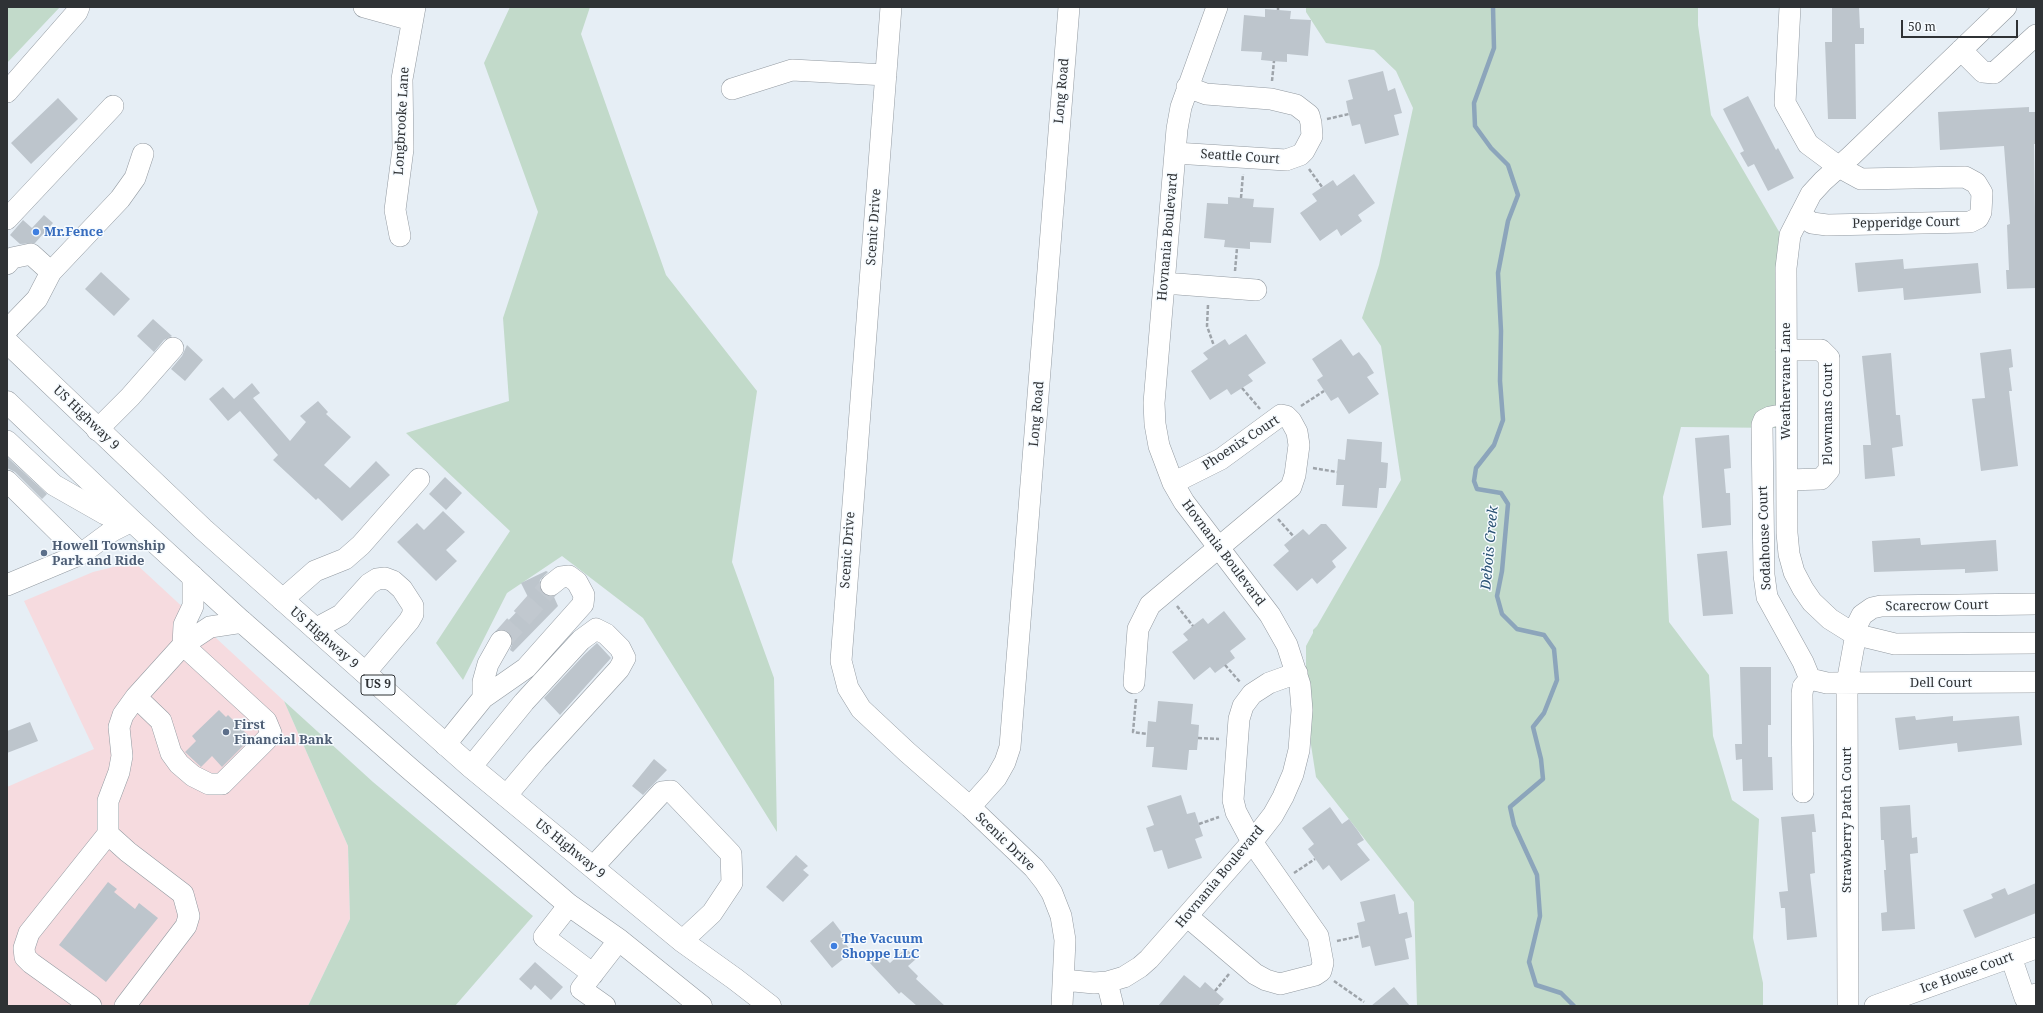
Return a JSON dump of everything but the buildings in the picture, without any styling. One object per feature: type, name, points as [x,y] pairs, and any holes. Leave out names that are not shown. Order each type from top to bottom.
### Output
[{"type":"highway","name":"US Highway 9","points":[[7,342],[97,430],[282,600],[445,745],[682,941],[770,1006]]},
{"type":"highway","points":[[7,402],[132,521],[243,622],[569,905],[619,940],[701,1006]]},
{"type":"street","points":[[7,92],[77,12],[79,7]]},
{"type":"street","points":[[364,7],[413,14]]},
{"type":"street","name":"Scenic Drive","points":[[891,7],[841,661],[848,688],[861,709],[907,752],[970,807],[1034,868],[1052,893],[1061,916],[1065,940],[1062,1006]]},
{"type":"street","name":"Long Road","points":[[970,807],[996,778],[1005,762],[1010,747],[1069,7]]},
{"type":"street","name":"Hovnania Boulevard","points":[[1064,980],[1094,983],[1107,982],[1124,977],[1140,967],[1188,916],[1252,842],[1273,815],[1293,774],[1299,750],[1302,710],[1297,673],[1288,645],[1279,628],[1184,502],[1173,483],[1159,446],[1155,424],[1154,403],[1178,122],[1187,88],[1217,7]]},
{"type":"street","name":"Pepperidge Court","points":[[1790,7],[1785,103],[1808,144],[1839,167],[1861,179],[1965,177],[1976,183],[1982,193],[1981,212],[1978,218],[1970,222],[1827,225],[1812,223],[1800,216]]},
{"type":"street","name":"Weathervane Lane","points":[[2006,7],[1811,194],[1790,236],[1786,268],[1786,533],[1789,554],[1794,572],[1803,589],[1818,608],[1830,619],[1854,634],[1895,644],[2036,643]]},
{"type":"street","name":"Longbrooke Lane","points":[[400,236],[395,210],[403,149],[402,79],[413,14]]},
{"type":"street","points":[[1961,50],[1983,72],[1994,73],[2036,36]]},
{"type":"street","points":[[732,89],[792,70],[886,75]]},
{"type":"street","name":"Seattle Court","points":[[1175,152],[1286,160],[1300,155],[1304,151],[1312,136],[1312,123],[1309,115],[1296,105],[1271,99],[1206,94],[1187,88]]},
{"type":"street","points":[[7,219],[113,106]]},
{"type":"street","points":[[7,330],[37,299],[51,272],[120,199],[135,178],[142,154]]},
{"type":"street","points":[[7,264],[12,258],[31,254],[51,272]]},
{"type":"street","points":[[1164,282],[1256,290]]},
{"type":"street","points":[[97,430],[130,397],[173,348]]},
{"type":"street","name":"Plowmans Court","points":[[1786,350],[1821,350],[1829,358],[1829,470],[1821,479],[1787,480]]},
{"type":"street","name":"Sodahouse Court","points":[[1786,414],[1770,417],[1764,420],[1762,425],[1764,575],[1767,597],[1803,662],[1810,679]]},
{"type":"street","name":"Phoenix Court","points":[[1173,483],[1221,459],[1281,415],[1292,420],[1297,432],[1299,445],[1295,475],[1291,487],[1219,549]]},
{"type":"street","points":[[7,441],[54,485],[105,514],[132,521]]},
{"type":"street","points":[[282,600],[314,571],[345,559],[361,545],[419,479]]},
{"type":"street","points":[[7,481],[81,554]]},
{"type":"street","points":[[7,585],[81,554],[112,531],[132,521]]},
{"type":"street","points":[[1134,683],[1138,629],[1150,605],[1219,549]]},
{"type":"street","points":[[183,645],[184,625],[193,606],[193,576]]},
{"type":"street","points":[[445,745],[483,698],[526,668],[583,604],[584,595],[577,582],[568,576],[561,577],[551,585]]},
{"type":"street","points":[[315,628],[341,615],[369,584],[377,579],[385,578],[393,581],[402,589],[411,602],[413,614],[409,621],[365,673]]},
{"type":"street","name":"Scarecrow Court","points":[[1854,634],[1862,615],[1872,608],[1881,606],[2036,604]]},
{"type":"street","points":[[91,1006],[31,963],[25,957],[24,948],[29,933],[108,834],[108,801],[119,772],[122,756],[119,727],[123,715],[136,697],[183,645],[210,627],[243,622]]},
{"type":"street","points":[[471,767],[524,702],[581,640],[596,629],[606,634],[620,648],[625,658],[619,670],[537,758],[506,796]]},
{"type":"street","name":"Strawberry Patch Court","points":[[1848,1006],[1847,683],[1854,634]]},
{"type":"street","points":[[483,698],[483,682],[488,664],[501,640]]},
{"type":"street","points":[[136,697],[161,721],[171,754],[179,764],[192,776],[209,784],[222,784],[267,739],[271,733],[266,721],[183,645]]},
{"type":"street","points":[[1188,916],[1255,974],[1266,980],[1280,984],[1315,975],[1321,971],[1323,963],[1318,936],[1252,842],[1236,812],[1232,800],[1239,720],[1243,706],[1252,694],[1269,683],[1297,673]]},
{"type":"street","points":[[1803,792],[1803,687],[1810,679],[1827,683],[1847,683]]},
{"type":"street","name":"Dell Court","points":[[1847,683],[2036,682]]},
{"type":"street","points":[[593,867],[662,792],[671,791],[731,854],[732,883],[712,912],[682,941]]},
{"type":"street","points":[[108,834],[128,852],[183,894],[189,916],[186,926],[126,1006]]},
{"type":"street","points":[[569,905],[544,937],[593,974]]},
{"type":"street","points":[[605,1006],[581,989],[619,940]]},
{"type":"street","name":"Ice House Court","points":[[1875,1006],[2036,948]]},
{"type":"street","points":[[2010,957],[2030,996]]},
{"type":"street","points":[[1107,982],[1113,1006]]},
{"type":"path","points":[[1272,78],[1274,61]]},
{"type":"path","points":[[1333,118],[1349,114]]},
{"type":"path","points":[[1312,173],[1322,187]]},
{"type":"path","points":[[1241,198],[1243,180]]},
{"type":"path","points":[[1236,266],[1237,248]]},
{"type":"path","points":[[1207,310],[1207,326],[1214,346]]},
{"type":"path","points":[[1242,388],[1257,406]]},
{"type":"path","points":[[1310,401],[1324,391]]},
{"type":"path","points":[[1318,469],[1337,472]]},
{"type":"path","points":[[1282,524],[1294,537]]},
{"type":"path","points":[[1179,608],[1193,626]]},
{"type":"path","points":[[1225,665],[1237,678]]},
{"type":"path","points":[[1134,683],[1138,684],[1132,732],[1147,734]]},
{"type":"path","points":[[1198,738],[1216,739]]},
{"type":"path","points":[[1199,824],[1236,812]]},
{"type":"path","points":[[1299,869],[1315,859]]},
{"type":"path","points":[[1342,940],[1360,936]]},
{"type":"path","points":[[1321,971],[1364,1002]]},
{"type":"path","points":[[1215,991],[1226,977]]},
{"type":"shaded area","points":[[134,562],[284,701],[348,846],[350,919],[308,1006],[7,1006],[7,787],[94,749],[24,601],[93,572]]},
{"type":"green space","points":[[7,7],[60,7],[7,63]]},
{"type":"green space","points":[[510,7],[590,7],[581,34],[666,275],[757,391],[732,562],[774,678],[777,832],[643,618],[562,556],[507,593],[463,680],[436,643],[510,531],[406,433],[509,401],[503,318],[538,212],[484,63]]},
{"type":"green space","points":[[1306,7],[1698,7],[1698,25],[1711,115],[1781,235],[1782,428],[1681,427],[1663,497],[1669,622],[1709,675],[1713,736],[1732,800],[1759,819],[1753,938],[1763,983],[1763,1006],[1417,1006],[1414,902],[1316,777],[1306,713],[1306,646],[1313,633],[1313,630],[1317,626],[1401,480],[1381,346],[1362,318],[1379,265],[1413,108],[1396,71],[1374,50],[1326,43],[1306,12]]},
{"type":"green space","points":[[284,701],[373,782],[533,916],[455,1006],[308,1006],[350,919],[348,846]]},
{"type":"waterway","name":"Debois Creek","points":[[1493,7],[1494,48],[1474,103],[1475,126],[1491,148],[1508,165],[1518,195],[1508,221],[1498,273],[1501,331],[1500,381],[1503,420],[1494,445],[1476,468],[1474,481],[1477,489],[1501,493],[1508,504],[1502,571],[1497,596],[1502,614],[1517,629],[1544,635],[1554,649],[1557,680],[1544,713],[1533,727],[1541,759],[1543,779],[1510,807],[1514,825],[1537,875],[1540,916],[1529,962],[1536,985],[1561,993],[1574,1006]]},
{"type":"tunnel","points":[[501,641],[551,585]]},
{"type":"place","name":"Mr.Fence","points":[[36,232]]},
{"type":"place","name":"Howell Township Park and Ride","points":[[44,553]]},
{"type":"place","name":"First Financial Bank","points":[[226,732]]},
{"type":"place","name":"The Vacuum Shoppe LLC","points":[[834,946]]}]
